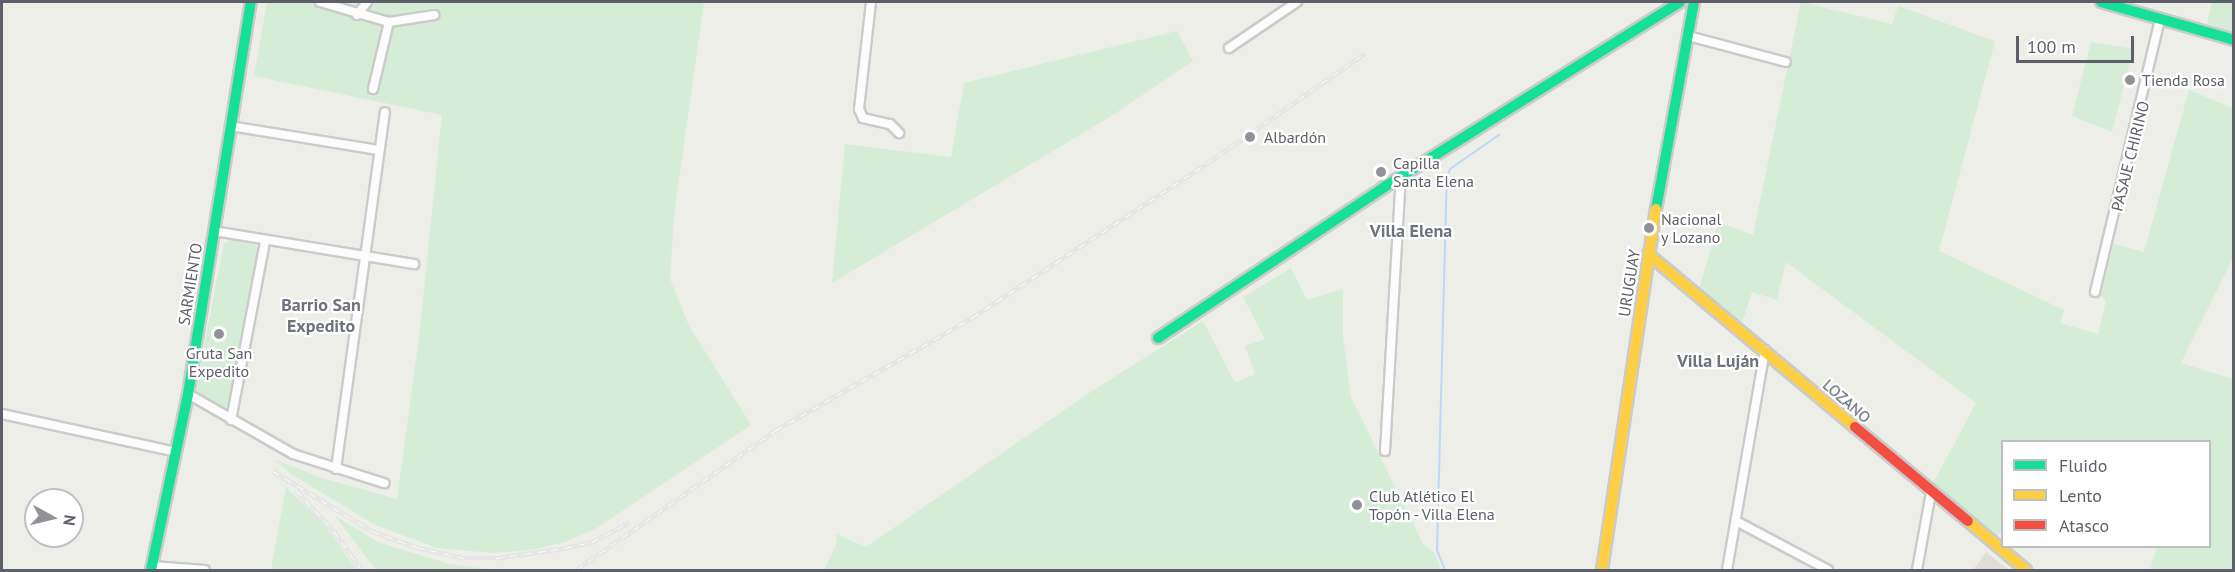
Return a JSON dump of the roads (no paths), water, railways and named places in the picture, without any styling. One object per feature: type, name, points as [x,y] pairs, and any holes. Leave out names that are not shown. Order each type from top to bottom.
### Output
[{"type":"street","name":"SARMIENTO","points":[[152,568],[188,394],[250,2]]},
{"type":"street","points":[[320,2],[357,15],[389,22],[434,15]]},
{"type":"street","points":[[357,15],[367,2]]},
{"type":"street","points":[[871,2],[859,109],[863,117],[890,124],[899,132]]},
{"type":"street","points":[[1229,48],[1297,2]]},
{"type":"street","points":[[1158,338],[1401,177],[1680,2]]},
{"type":"street","name":"URUGUAY","points":[[1602,570],[1648,254],[1694,2]]},
{"type":"street","points":[[2100,2],[2128,5],[2160,20],[2234,40]]},
{"type":"street","name":"PASAJE CHIRINO","points":[[2095,292],[2160,20]]},
{"type":"street","points":[[373,89],[389,22]]},
{"type":"street","points":[[1688,36],[1786,62]]},
{"type":"street","points":[[336,469],[385,112]]},
{"type":"street","points":[[230,126],[380,150]]},
{"type":"street","points":[[1385,451],[1401,177]]},
{"type":"street","points":[[214,231],[414,264]]},
{"type":"street","points":[[231,420],[265,241]]},
{"type":"street","name":"LOZANO","points":[[1648,254],[2026,570]]},
{"type":"street","points":[[1727,570],[1765,350]]},
{"type":"street","points":[[188,394],[293,454],[384,483]]},
{"type":"street","points":[[2,414],[176,452]]},
{"type":"street","points":[[1917,570],[1931,492]]},
{"type":"street","points":[[1736,521],[1826,570]]},
{"type":"street","points":[[152,568],[205,570]]},
{"type":"waterway","points":[[1445,570],[1437,550],[1447,178],[1450,169],[1499,135]]},
{"type":"railway","points":[[576,570],[776,430],[973,317],[1206,164],[1365,53]]},
{"type":"railway","points":[[273,471],[372,531],[416,547],[464,558],[496,558],[565,548],[592,542],[630,522]]},
{"type":"railway","points":[[296,490],[334,531],[362,570]]},
{"type":"place","name":"Tienda Rosa","points":[[2130,80]]},
{"type":"place","name":"Albardón","points":[[1250,137]]},
{"type":"place","name":"Capilla Santa Elena","points":[[1381,172]]},
{"type":"place","name":"Nacional y Lozano","points":[[1649,228]]},
{"type":"place","name":"Gruta San Expedito","points":[[219,334]]},
{"type":"place","name":"Club Atlético El Topón - Villa Elena","points":[[1357,505]]},
{"type":"district","name":"Villa Elena","points":[[1411,231]]},
{"type":"district","name":"Barrio San Expedito","points":[[321,316]]},
{"type":"district","name":"Villa Luján","points":[[1718,361]]}]
